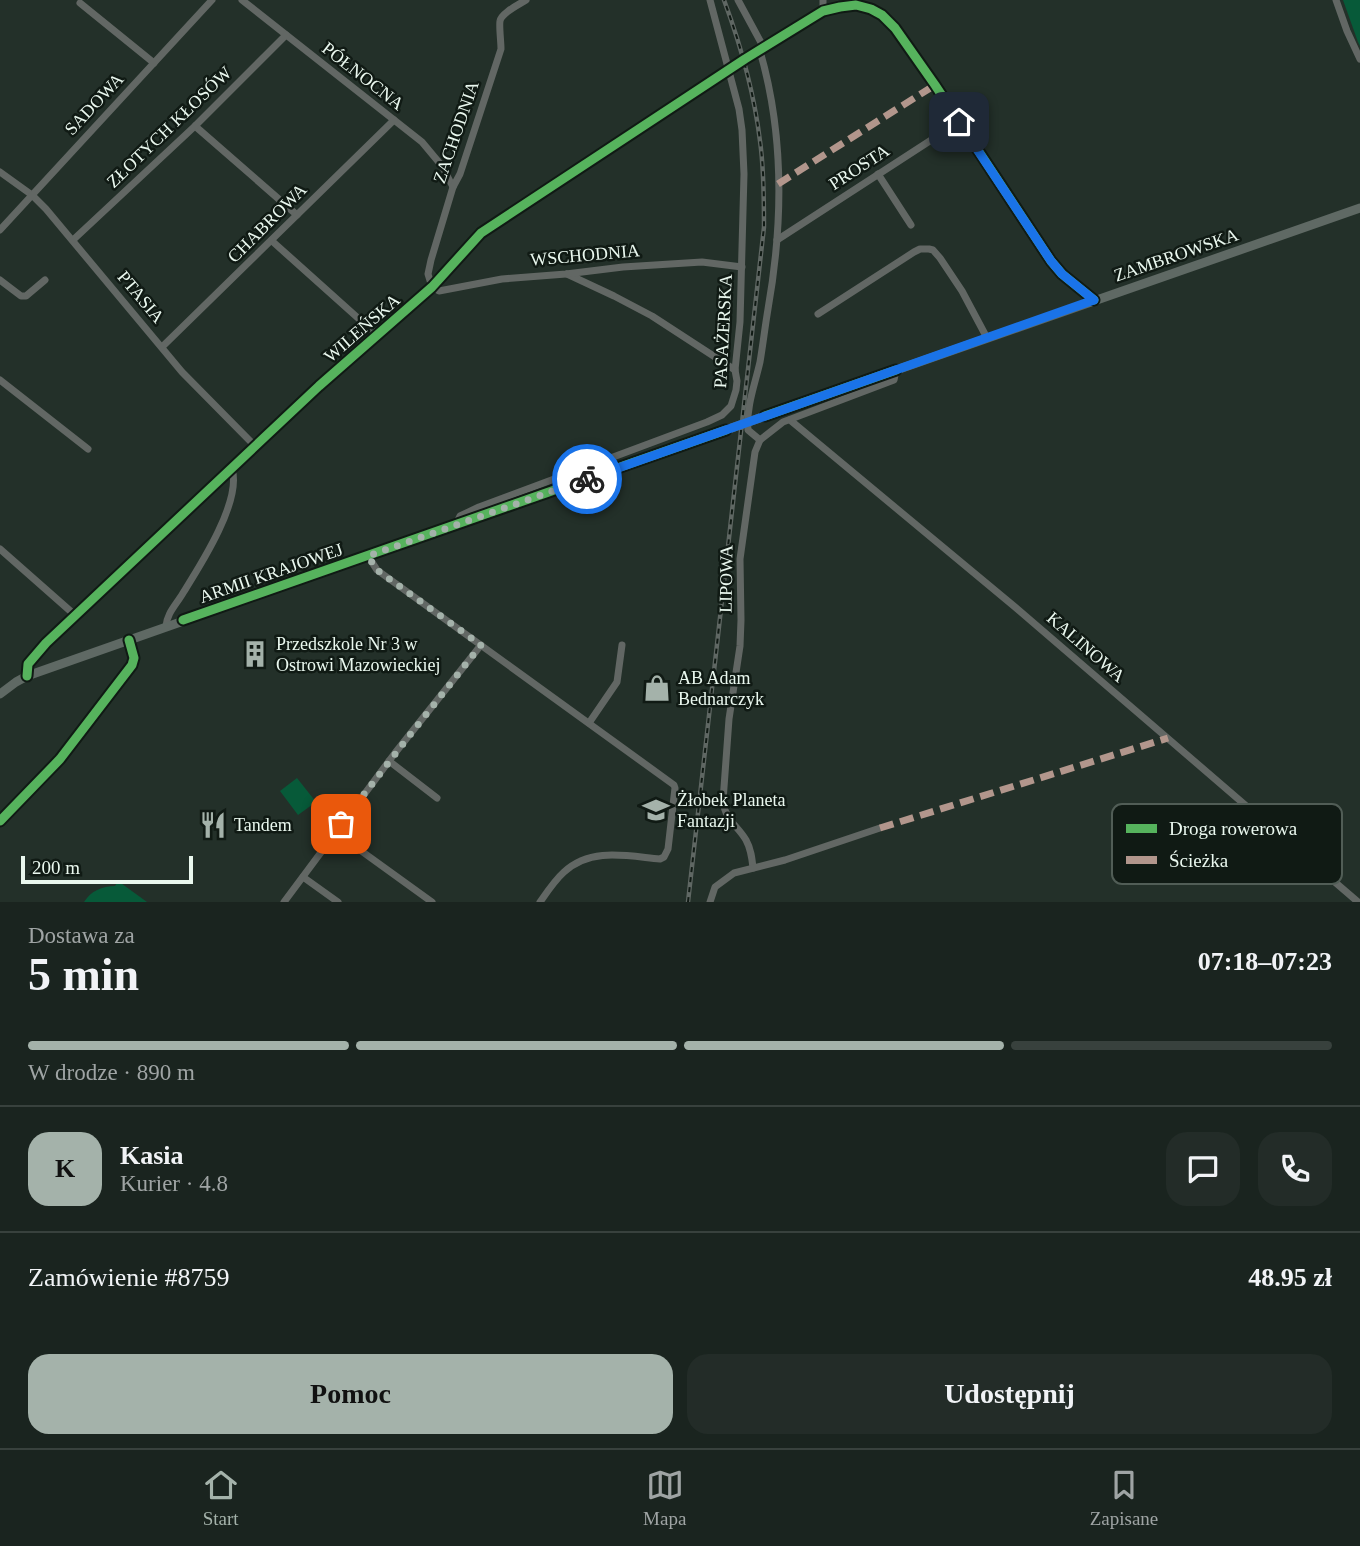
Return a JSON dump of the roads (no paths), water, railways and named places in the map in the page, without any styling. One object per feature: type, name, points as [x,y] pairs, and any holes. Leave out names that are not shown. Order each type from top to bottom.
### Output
[{"type":"main road","name":"ZAMBROWSKA","points":[[726,430],[1360,208]]},
{"type":"main road","name":"ARMII KRAJOWEJ","points":[[0,694],[27,676],[726,430]]},
{"type":"street","name":"SADOWA","points":[[0,230],[212,0]]},
{"type":"street","name":"PÓŁNOCNA","points":[[242,0],[422,142],[442,166],[453,187]]},
{"type":"street","name":"ZACHODNIA","points":[[432,287],[428,274],[431,260],[453,187],[460,174],[501,49],[499,21],[502,15],[526,0]]},
{"type":"street","name":"PASAŻERSKA","points":[[456,524],[460,516],[479,507],[664,439],[722,415],[731,406],[737,381],[735,370],[740,323],[744,174],[742,130],[739,108],[710,0]]},
{"type":"street","points":[[738,0],[762,49],[779,159],[777,240],[760,360],[747,419],[748,429],[760,440],[783,422],[894,380],[896,370]]},
{"type":"street","points":[[823,0],[823,11],[856,5],[882,15],[895,28],[1051,261],[1062,274],[1094,300]]},
{"type":"street","points":[[1336,0],[1360,59]]},
{"type":"street","points":[[80,2],[154,63]]},
{"type":"street","name":"WILEŃSKA","points":[[27,676],[26,669],[31,660],[76,616],[319,386],[432,287],[481,233],[823,11]]},
{"type":"street","name":"ZŁOTYCH KŁOSÓW","points":[[73,240],[195,126],[286,35]]},
{"type":"street","name":"CHABROWA","points":[[163,347],[394,120]]},
{"type":"street","name":"PROSTA","points":[[777,240],[959,122]]},
{"type":"street","points":[[195,126],[297,215]]},
{"type":"street","name":"PTASIA","points":[[0,172],[32,195],[46,209],[182,372],[256,447]]},
{"type":"street","points":[[878,174],[911,225]]},
{"type":"street","points":[[272,241],[378,336]]},
{"type":"street","points":[[818,314],[914,252],[925,248],[933,250],[940,258],[987,338]]},
{"type":"street","name":"WSCHODNIA","points":[[432,287],[439,290],[502,279],[622,267],[702,262],[742,267]]},
{"type":"street","points":[[566,274],[652,316],[735,370]]},
{"type":"street","points":[[0,280],[20,296],[30,294],[45,280]]},
{"type":"street","points":[[0,380],[88,449]]},
{"type":"street","name":"KALINOWA","points":[[790,420],[1015,607],[1244,804]]},
{"type":"street","name":"LIPOWA","points":[[753,868],[747,842],[724,811],[723,801],[729,719],[740,646],[740,559],[753,463],[760,440]]},
{"type":"street","points":[[166,626],[167,617],[225,519],[234,480],[232,469]]},
{"type":"street","points":[[0,549],[76,616]]},
{"type":"street","points":[[368,556],[377,570],[676,788],[668,849],[664,858],[609,854],[583,859],[564,872],[540,902]]},
{"type":"street","points":[[0,821],[60,759],[132,665],[134,658],[129,640]]},
{"type":"street","points":[[284,902],[389,761],[481,645]]},
{"type":"street","points":[[589,723],[617,682],[622,645]]},
{"type":"street","points":[[389,761],[437,798]]},
{"type":"street","points":[[710,902],[715,887],[734,873],[785,860],[880,828]]},
{"type":"street","points":[[335,832],[432,902]]},
{"type":"street","points":[[303,877],[338,902]]},
{"type":"street","name":"KALINOWA","points":[[1337,884],[1358,902]]},
{"type":"railway","points":[[688,902],[764,227],[763,173],[754,105],[746,69],[724,0]]},
{"type":"place","name":"Przedszkole Nr 3 w Ostrowi Mazowieckiej","points":[[255,654]]},
{"type":"place","name":"AB Adam Bednarczyk","points":[[657,688]]},
{"type":"place","name":"Żłobek Planeta Fantazji","points":[[656,810]]},
{"type":"place","name":"Tandem","points":[[213,825]]}]
